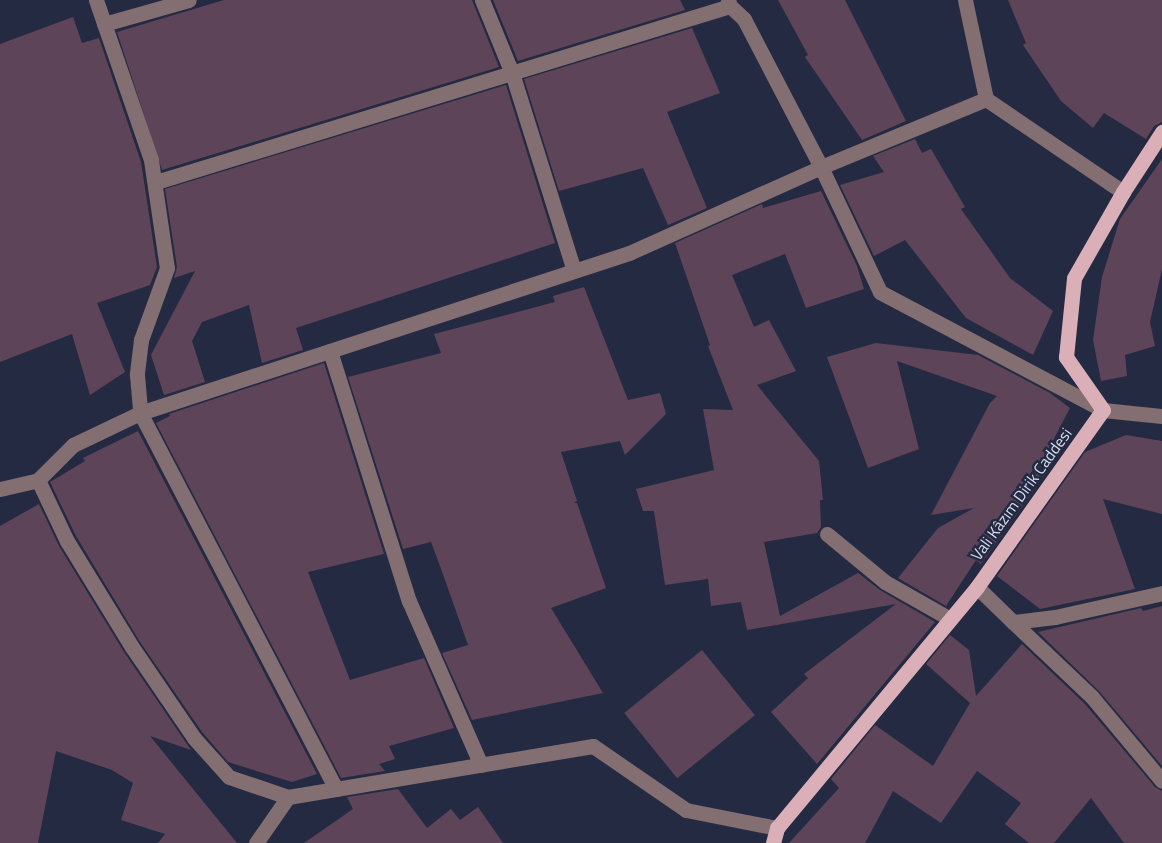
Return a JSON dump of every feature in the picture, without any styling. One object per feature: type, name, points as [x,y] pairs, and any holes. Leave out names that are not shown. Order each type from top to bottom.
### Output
[{"type":"main road","points":[[1103,410],[1066,357],[1074,278],[1123,192],[1162,132]]},
{"type":"main road","name":"Vali Kâzım Dirik Caddesi","points":[[775,836],[977,587],[1103,410]]},
{"type":"street","points":[[96,0],[151,160],[167,268],[141,340],[137,375],[140,413],[336,789]]},
{"type":"street","points":[[105,24],[189,0]]},
{"type":"street","points":[[482,0],[512,73],[574,271]]},
{"type":"street","points":[[964,0],[986,99],[1123,192]]},
{"type":"street","points":[[156,182],[512,73],[729,3],[744,19],[821,167],[880,292],[1103,410],[1162,417]]},
{"type":"street","points":[[0,489],[38,480],[73,445],[140,413],[629,253],[821,167],[986,99]]},
{"type":"street","points":[[330,351],[409,601],[481,765]]},
{"type":"street","points":[[38,480],[67,541],[132,647],[194,738],[229,777],[288,797],[592,746],[686,810],[775,836]]},
{"type":"street","points":[[827,534],[885,582],[950,619]]},
{"type":"street","points":[[977,587],[1092,697],[1162,781]]},
{"type":"street","points":[[1013,622],[1055,617],[1162,593]]},
{"type":"street","points":[[256,843],[288,797]]},
{"type":"building","points":[[224,0],[472,0],[499,67],[162,170],[117,32]]},
{"type":"building","points":[[493,0],[680,0],[685,10],[518,61]]},
{"type":"building","points":[[778,0],[845,0],[906,121],[862,140],[805,57],[808,55]]},
{"type":"building","points":[[1008,0],[1162,0],[1162,122],[1154,126],[1146,139],[1104,113],[1093,128],[1061,101],[1023,45],[1026,43]]},
{"type":"building","points":[[73,17],[82,43],[99,38],[141,162],[157,267],[150,285],[97,303],[125,372],[90,395],[72,334],[0,362],[0,44]]},
{"type":"building","points":[[692,28],[720,93],[667,112],[707,208],[668,225],[643,168],[559,191],[524,79]]},
{"type":"building","points":[[506,85],[555,243],[296,328],[303,350],[262,363],[249,305],[202,322],[192,341],[205,382],[164,395],[151,355],[195,271],[174,278],[177,267],[165,189]]},
{"type":"building","points":[[915,139],[922,153],[931,149],[965,207],[961,209],[1010,278],[1053,311],[1033,355],[966,318],[905,240],[874,256],[840,185],[884,172],[873,156]]},
{"type":"building","points":[[1162,159],[1162,269],[1150,322],[1155,346],[1125,355],[1127,376],[1101,381],[1093,340],[1102,277],[1120,219]]},
{"type":"building","points":[[821,191],[857,266],[864,289],[806,308],[785,254],[732,275],[754,327],[769,320],[796,371],[757,385],[819,461],[823,500],[820,500],[821,527],[817,533],[764,542],[780,616],[858,573],[880,590],[935,622],[817,764],[771,712],[808,678],[804,674],[896,604],[747,630],[741,602],[711,606],[708,579],[665,585],[654,511],[643,511],[636,489],[714,470],[703,409],[733,410],[708,346],[710,345],[675,243],[762,204],[763,208]]},
{"type":"building","points":[[584,287],[628,400],[660,393],[666,414],[625,455],[620,441],[561,452],[577,501],[574,503],[577,503],[606,588],[551,608],[603,693],[472,720],[442,653],[468,645],[440,566],[431,542],[403,549],[348,377],[441,353],[434,334],[555,302],[553,296]]},
{"type":"building","points":[[876,343],[978,355],[1050,393],[1070,408],[1037,471],[1052,465],[981,564],[976,560],[946,606],[898,578],[938,528],[974,508],[931,515],[990,403],[997,396],[897,361],[919,449],[868,468],[827,357]]},
{"type":"building","points":[[324,363],[384,554],[308,572],[350,680],[424,658],[454,728],[389,746],[395,759],[379,764],[385,771],[341,778],[156,423],[170,416],[169,414]]},
{"type":"building","points":[[138,431],[317,774],[292,782],[228,762],[202,732],[140,642],[76,536],[50,482],[85,461],[83,458]]},
{"type":"building","points":[[1126,435],[1162,441],[1162,514],[1103,499],[1135,589],[1040,609],[997,576],[1085,452]]},
{"type":"building","points":[[39,504],[59,546],[124,652],[191,750],[150,736],[237,843],[158,843],[165,834],[121,820],[133,783],[112,770],[56,751],[38,843],[0,843],[0,526]]},
{"type":"building","points":[[1162,606],[1162,766],[1099,691],[1038,632],[1141,608],[1143,611]]},
{"type":"building","points":[[950,635],[969,650],[976,696],[1022,644],[1085,704],[1155,787],[1162,791],[1162,843],[1124,843],[1091,798],[1054,843],[1029,843],[1005,824],[1021,803],[977,771],[941,823],[893,791],[865,843],[789,843],[839,788],[831,779],[875,725],[933,766],[970,703],[926,664]]},
{"type":"building","points":[[702,650],[755,715],[677,778],[624,713]]},
{"type":"building","points":[[398,789],[427,828],[451,809],[460,820],[478,807],[503,843],[304,843],[353,809],[347,797]]}]
